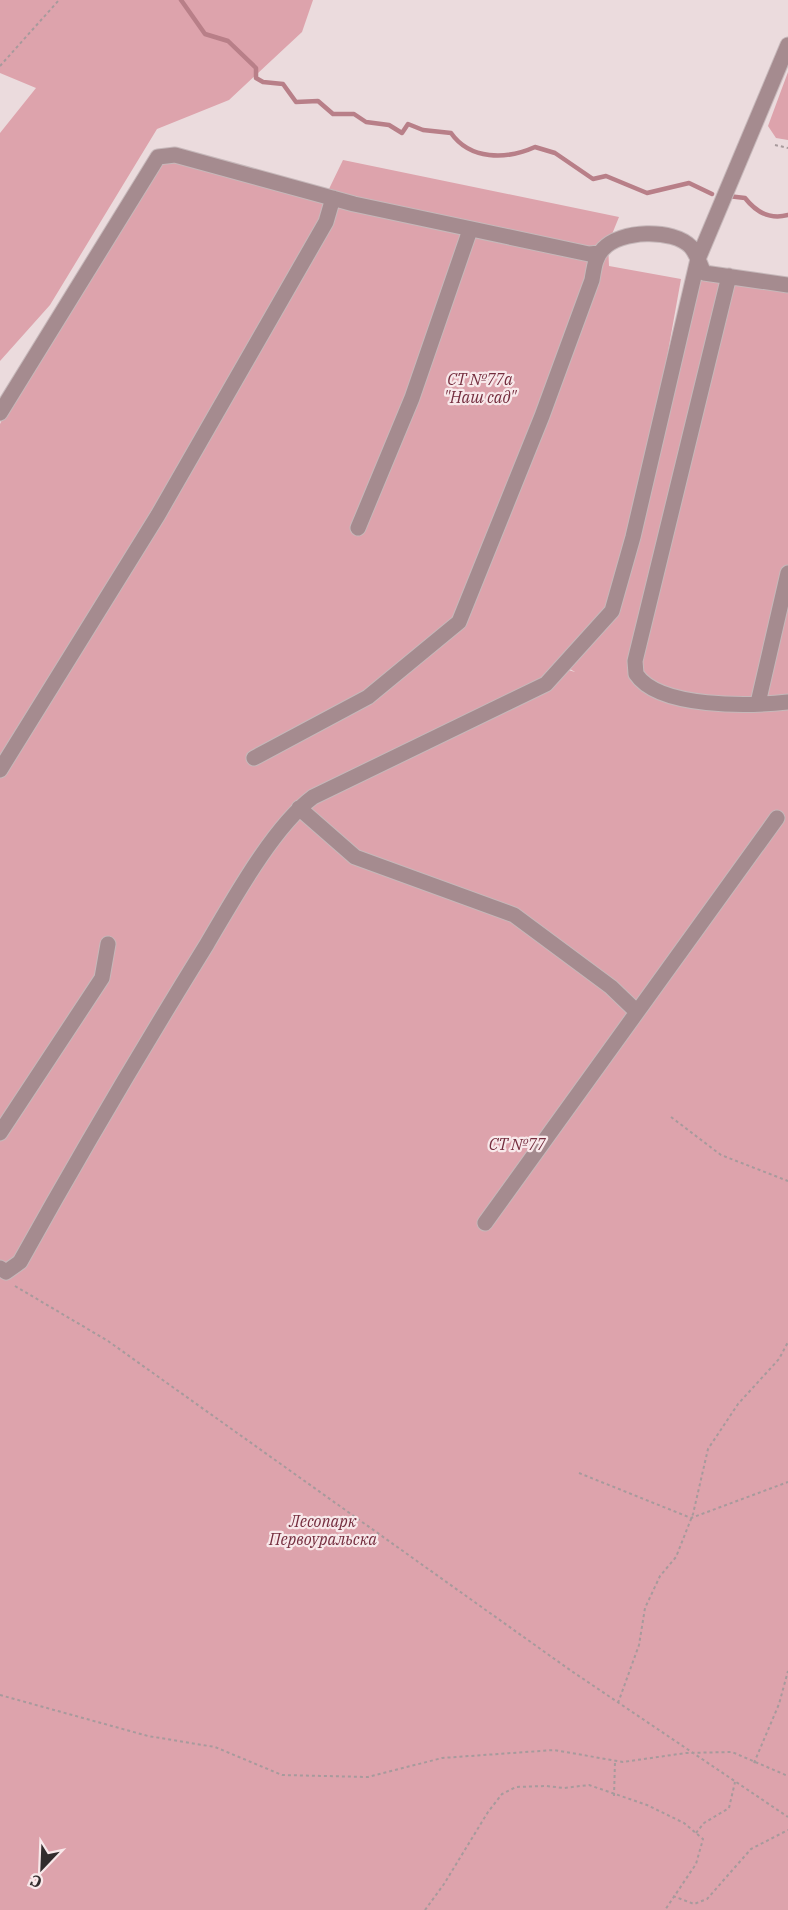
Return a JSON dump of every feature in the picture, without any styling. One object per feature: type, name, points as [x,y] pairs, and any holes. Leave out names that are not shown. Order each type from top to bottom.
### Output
[{"type":"street","points":[[5,1277],[20,1262],[101,1116],[248,876],[299,808],[313,797],[546,684],[612,611],[633,537],[698,259],[788,45]]},
{"type":"street","points":[[0,413],[158,157],[176,154],[333,198],[470,230],[589,254],[600,253]]},
{"type":"street","points":[[0,770],[158,515],[326,222],[333,198]]},
{"type":"street","points":[[358,528],[412,398],[470,230]]},
{"type":"street","points":[[254,758],[368,697],[459,622],[542,416],[604,247],[636,234],[670,236],[691,248],[704,273],[788,285]]},
{"type":"street","points":[[729,276],[635,661],[636,674],[659,691],[682,699],[723,705],[788,702]]},
{"type":"street","points":[[758,703],[788,573]]},
{"type":"street","points":[[299,808],[355,857],[514,915],[611,987],[637,1012]]},
{"type":"street","points":[[485,1222],[777,818]]},
{"type":"street","points":[[0,1133],[102,978],[108,944]]},
{"type":"path","points":[[0,66],[59,0]]},
{"type":"path","points":[[775,145],[788,148]]},
{"type":"path","points":[[671,1117],[721,1155],[788,1181]]},
{"type":"path","points":[[5,1277],[108,1341],[689,1753],[788,1817]]},
{"type":"path","points":[[618,1703],[639,1645],[645,1608],[660,1576],[676,1557],[692,1518],[708,1449],[738,1404],[779,1359],[788,1342]]},
{"type":"path","points":[[579,1473],[692,1518],[788,1482]]},
{"type":"path","points":[[754,1764],[779,1704],[788,1671]]},
{"type":"path","points":[[0,1695],[148,1736],[215,1748],[282,1775],[368,1777],[442,1758],[554,1750],[623,1762],[689,1753],[732,1752],[754,1764],[788,1776]]},
{"type":"path","points":[[614,1796],[615,1761]]},
{"type":"path","points":[[696,1833],[704,1823],[729,1808],[735,1782]]},
{"type":"path","points":[[425,1910],[444,1884],[474,1832],[502,1794],[516,1787],[564,1788],[589,1785],[614,1796],[647,1805],[684,1823],[703,1839],[696,1864],[666,1910]]},
{"type":"path","points":[[673,1896],[694,1904],[707,1899],[751,1850],[788,1830]]},
{"type":"green space","points":[[0,0],[313,0],[302,32],[229,100],[157,129],[50,305],[0,361],[0,133],[36,88],[0,73]]},
{"type":"green space","points":[[788,72],[788,140],[776,138],[768,126]]},
{"type":"green space","name":"Лесопарк Первоуральска","points":[[168,148],[329,189],[343,160],[619,217],[608,244],[609,266],[681,279],[653,435],[607,608],[558,667],[575,672],[570,669],[615,613],[691,268],[788,284],[788,1910],[0,1910],[0,424],[16,390]]},
{"type":"waterway","points":[[181,0],[205,34],[228,41],[256,68],[256,78],[263,82],[283,84],[296,102],[318,101],[333,114],[354,114],[366,122],[389,125],[402,133],[408,124],[423,130],[451,133],[459,142],[478,153],[512,154],[535,147],[555,153],[593,179],[606,176],[647,193],[689,183],[712,194]]},
{"type":"waterway","points":[[728,196],[745,198],[759,211],[769,216],[788,215]]},
{"type":"park label","name":"СТ №77а \"Наш сад\"","points":[[480,388]]},
{"type":"park label","name":"СТ №77","points":[[517,1144]]}]
